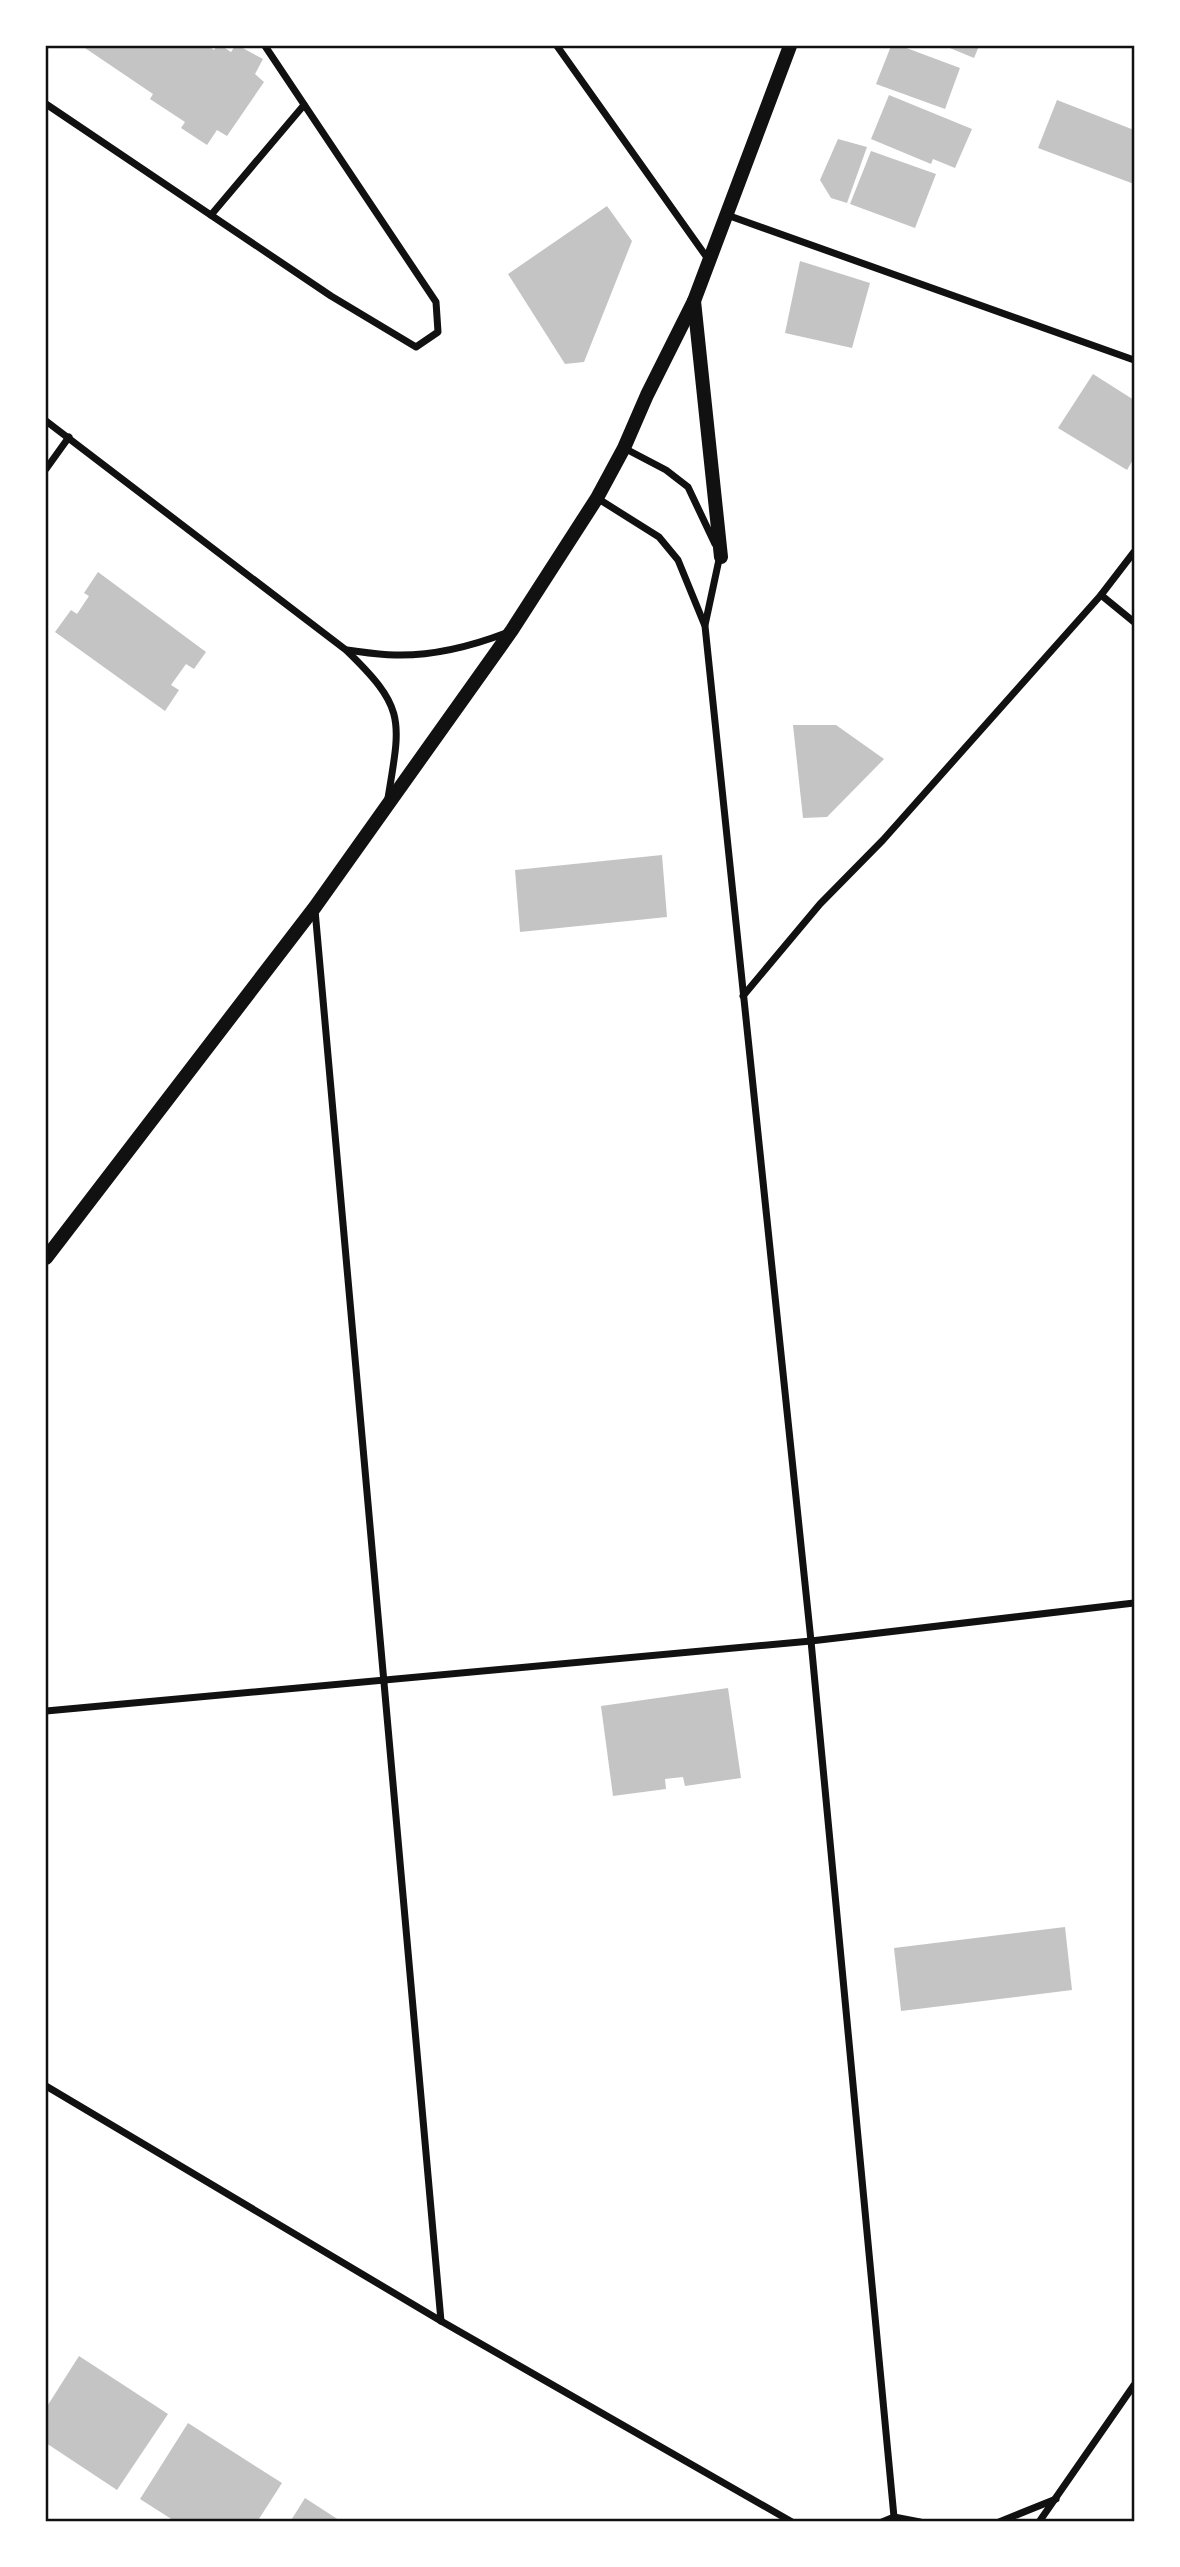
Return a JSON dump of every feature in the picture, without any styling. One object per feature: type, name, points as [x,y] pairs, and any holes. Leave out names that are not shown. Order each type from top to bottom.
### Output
[{"type":"main road","points":[[46,1258],[315,907],[512,631],[597,498],[624,448],[694,301],[790,46]]},
{"type":"main road","points":[[694,301],[721,557]]},
{"type":"street","points":[[46,104],[331,296],[416,347],[438,332],[436,302],[265,46]]},
{"type":"street","points":[[557,46],[709,260]]},
{"type":"street","points":[[211,215],[304,105]]},
{"type":"street","points":[[727,215],[1134,357]]},
{"type":"street","points":[[46,421],[346,650],[387,694],[396,716],[398,739],[386,809]]},
{"type":"street","points":[[46,469],[69,438]]},
{"type":"street","points":[[624,448],[666,470],[688,487],[721,557],[705,626]]},
{"type":"street","points":[[597,498],[659,537],[678,560],[705,626],[811,1641],[894,2517]]},
{"type":"street","points":[[743,996],[820,904],[883,840],[1101,595],[1135,552]]},
{"type":"street","points":[[1101,595],[1135,622]]},
{"type":"street","points":[[346,650],[394,655],[424,653],[480,643],[512,631]]},
{"type":"street","points":[[315,907],[441,2321]]},
{"type":"street","points":[[46,1711],[811,1641],[1135,1602]]},
{"type":"street","points":[[46,2086],[441,2321],[792,2522]]},
{"type":"street","points":[[1039,2522],[1135,2385]]},
{"type":"street","points":[[999,2522],[1057,2499]]},
{"type":"street","points":[[883,2522],[894,2517],[920,2522]]},
{"type":"building","points":[[82,46],[208,46],[214,50],[217,46],[222,46],[231,52],[235,46],[239,46],[263,59],[255,74],[264,82],[227,136],[217,130],[207,145],[181,128],[185,122],[150,99],[153,94]]},
{"type":"building","points":[[891,46],[901,46],[960,68],[945,109],[876,84]]},
{"type":"building","points":[[945,46],[979,46],[974,58]]},
{"type":"building","points":[[889,95],[972,129],[955,168],[933,159],[931,164],[871,139]]},
{"type":"building","points":[[1057,100],[1134,130],[1134,184],[1038,148]]},
{"type":"building","points":[[838,139],[867,147],[847,203],[831,198],[820,180]]},
{"type":"building","points":[[871,151],[936,174],[915,228],[850,204]]},
{"type":"building","points":[[607,206],[632,241],[584,362],[565,364],[508,274]]},
{"type":"building","points":[[800,261],[870,283],[852,348],[785,333]]},
{"type":"building","points":[[1093,374],[1134,400],[1134,458],[1127,470],[1058,428]]},
{"type":"building","points":[[98,572],[206,652],[194,669],[186,664],[171,685],[179,690],[165,711],[55,632],[71,610],[77,614],[89,596],[84,593]]},
{"type":"building","points":[[793,725],[836,725],[884,759],[827,817],[803,818]]},
{"type":"building","points":[[662,855],[667,917],[520,932],[515,870]]},
{"type":"building","points":[[728,1688],[741,1778],[685,1786],[683,1777],[665,1779],[666,1789],[613,1796],[601,1706]]},
{"type":"building","points":[[1065,1927],[1072,1990],[901,2011],[894,1948]]},
{"type":"building","points":[[79,2356],[168,2414],[117,2490],[46,2443],[46,2408]]},
{"type":"building","points":[[188,2423],[282,2483],[257,2522],[176,2522],[140,2499]]},
{"type":"building","points":[[305,2498],[342,2522],[290,2522]]}]
